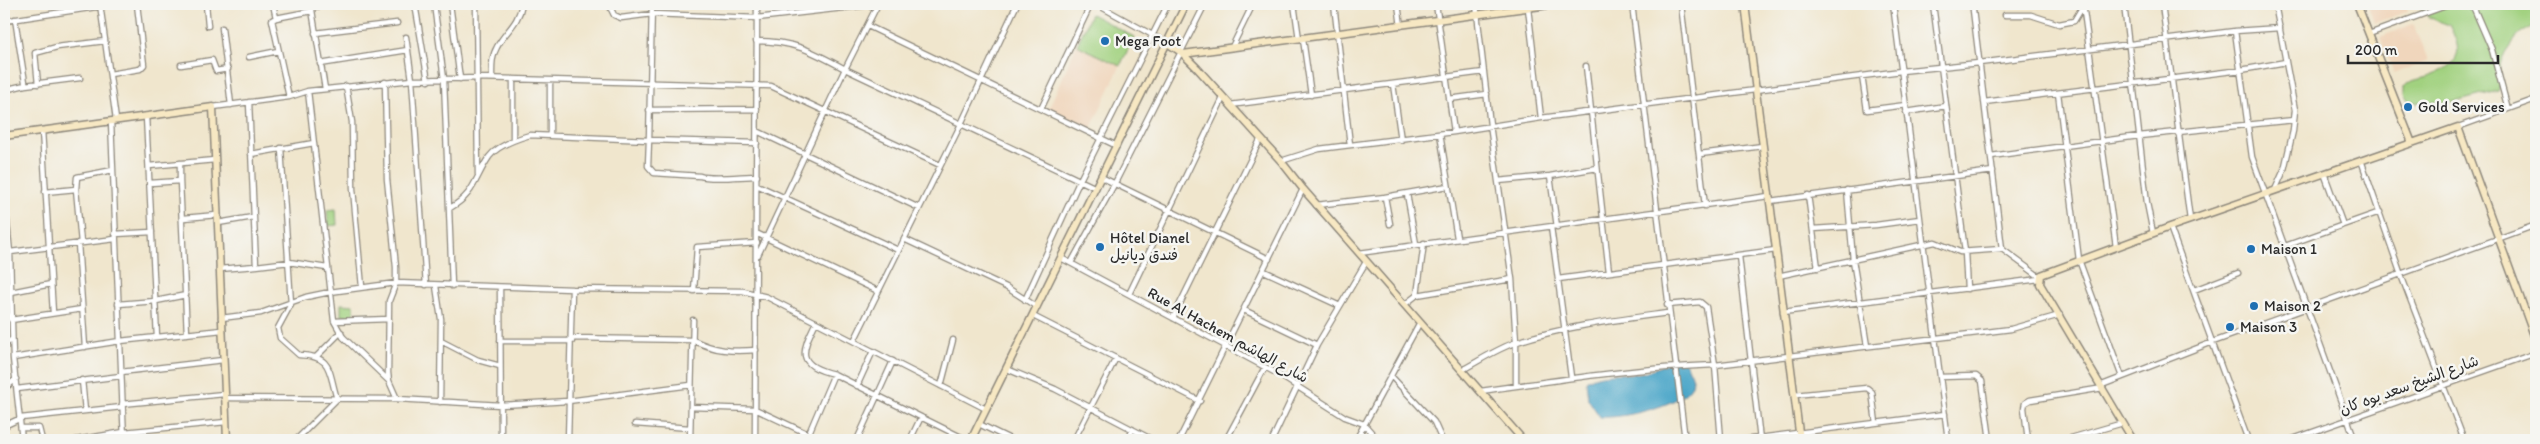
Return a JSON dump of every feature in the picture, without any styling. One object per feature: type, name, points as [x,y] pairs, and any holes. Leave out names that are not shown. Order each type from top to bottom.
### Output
[{"type":"street","points":[[60,4],[65,9],[73,10]]},
{"type":"street","points":[[4,21],[116,4]]},
{"type":"street","points":[[110,74],[140,69],[144,65],[137,4]]},
{"type":"street","points":[[206,4],[208,26]]},
{"type":"street","points":[[273,4],[276,18]]},
{"type":"street","points":[[289,97],[272,20],[312,7],[340,4]]},
{"type":"street","points":[[415,4],[428,81]]},
{"type":"street","points":[[434,4],[444,79],[452,286]]},
{"type":"street","points":[[450,4],[460,79]]},
{"type":"street","points":[[476,4],[478,177]]},
{"type":"street","points":[[492,78],[492,62],[497,47],[520,16],[522,4]]},
{"type":"street","points":[[652,4],[648,166],[654,172],[700,176],[708,179],[722,176],[757,176]]},
{"type":"street","points":[[755,440],[758,234],[757,4]]},
{"type":"street","points":[[611,9],[614,14],[621,18],[652,14],[757,18],[878,4]]},
{"type":"street","points":[[757,256],[845,69],[878,4]]},
{"type":"street","points":[[854,341],[961,124],[1017,4]]},
{"type":"street","points":[[1041,109],[1091,4]]},
{"type":"street","points":[[1096,4],[1182,53],[1281,161],[1316,205],[1523,440]]},
{"type":"street","points":[[1025,300],[1080,180],[1154,36],[1168,4]]},
{"type":"street","points":[[971,440],[1186,4]]},
{"type":"street","points":[[1072,263],[1115,184],[1205,4]]},
{"type":"street","points":[[1232,46],[1253,4]]},
{"type":"street","points":[[1294,4],[1311,95]]},
{"type":"street","points":[[1334,4],[1350,145]]},
{"type":"street","points":[[1398,4],[1401,26]]},
{"type":"street","points":[[1436,4],[1454,132]]},
{"type":"street","points":[[1476,4],[1504,232],[1512,279],[1516,342],[1516,386]]},
{"type":"street","points":[[1182,53],[1401,26],[1515,6],[1528,8],[1556,4]]},
{"type":"street","points":[[1632,4],[1684,440]]},
{"type":"street","points":[[1681,4],[1705,206]]},
{"type":"street","points":[[1745,4],[1800,440]]},
{"type":"street","points":[[1892,4],[1948,440]]},
{"type":"street","points":[[1933,4],[1965,252],[1967,289]]},
{"type":"street","points":[[2124,4],[2139,136],[2153,233]]},
{"type":"street","points":[[2162,4],[2190,220]]},
{"type":"street","points":[[2275,4],[2295,110],[2284,170],[2275,190]]},
{"type":"street","points":[[2357,4],[2412,142]]},
{"type":"street","points":[[2369,34],[2451,4]]},
{"type":"street","points":[[2472,4],[2492,50],[2508,109]]},
{"type":"street","points":[[100,5],[110,74],[114,121],[112,170],[124,440]]},
{"type":"street","points":[[2005,14],[2032,15],[2060,24],[2074,20],[2083,5]]},
{"type":"street","points":[[2083,5],[2116,247]]},
{"type":"street","points":[[312,7],[325,89]]},
{"type":"street","points":[[1528,8],[1540,118]]},
{"type":"street","points":[[1973,10],[2002,248],[2039,278],[2133,440]]},
{"type":"street","points":[[16,19],[25,85]]},
{"type":"street","points":[[315,33],[396,23]]},
{"type":"street","points":[[868,26],[1117,146]]},
{"type":"street","points":[[222,28],[231,105]]},
{"type":"street","points":[[1281,161],[1318,149],[1401,140],[1592,111],[2235,30],[2280,28]]},
{"type":"street","points":[[2235,30],[2252,157],[2355,440]]},
{"type":"street","points":[[406,37],[412,80],[426,285]]},
{"type":"street","points":[[38,84],[34,54],[57,47],[105,41]]},
{"type":"street","points":[[756,41],[789,42],[806,48],[845,69],[1096,188]]},
{"type":"street","points":[[320,64],[408,50]]},
{"type":"street","points":[[249,56],[278,51]]},
{"type":"street","points":[[180,65],[212,60],[216,71],[228,69]]},
{"type":"street","points":[[1984,102],[2133,85],[2286,62]]},
{"type":"street","points":[[1586,66],[1609,272]]},
{"type":"street","points":[[1229,105],[1484,72]]},
{"type":"street","points":[[1862,76],[1867,110],[1906,105]]},
{"type":"street","points":[[4,90],[25,85],[80,78]]},
{"type":"street","points":[[4,136],[289,97],[308,91],[412,80],[492,78],[756,85],[771,86],[826,110],[940,165]]},
{"type":"street","points":[[513,79],[513,140]]},
{"type":"street","points":[[550,81],[550,136]]},
{"type":"street","points":[[384,82],[387,180],[396,283],[389,301],[389,381]]},
{"type":"street","points":[[1393,84],[1401,140]]},
{"type":"street","points":[[346,86],[352,122],[354,198],[362,287]]},
{"type":"street","points":[[308,91],[334,321],[341,332],[389,381],[397,399]]},
{"type":"street","points":[[2058,93],[2079,260],[2122,377]]},
{"type":"street","points":[[1449,99],[1487,94]]},
{"type":"street","points":[[1129,294],[1223,98]]},
{"type":"street","points":[[1783,312],[1860,304],[2039,278],[2043,274],[2153,233],[2536,99]]},
{"type":"street","points":[[249,102],[256,266]]},
{"type":"street","points":[[1906,112],[1946,106]]},
{"type":"street","points":[[213,108],[227,440]]},
{"type":"street","points":[[650,110],[757,109]]},
{"type":"street","points":[[146,116],[158,337]]},
{"type":"street","points":[[1991,156],[2139,136],[2294,120]]},
{"type":"street","points":[[2458,127],[2536,341]]},
{"type":"street","points":[[42,130],[53,313]]},
{"type":"street","points":[[757,131],[919,208]]},
{"type":"street","points":[[1440,134],[1457,238]]},
{"type":"street","points":[[450,208],[466,199],[490,155],[513,140],[530,136],[757,143]]},
{"type":"street","points":[[1173,318],[1260,140]]},
{"type":"street","points":[[251,154],[314,143]]},
{"type":"street","points":[[1700,154],[1763,146]]},
{"type":"street","points":[[281,148],[291,304],[278,328],[280,338],[299,355],[317,356],[328,365],[337,399]]},
{"type":"street","points":[[149,166],[215,160]]},
{"type":"street","points":[[2361,160],[2401,275],[2464,440]]},
{"type":"street","points":[[180,163],[184,218],[187,334]]},
{"type":"street","points":[[1498,181],[1550,176],[1598,168]]},
{"type":"street","points":[[85,347],[76,189],[77,177],[112,170]]},
{"type":"street","points":[[1359,253],[1457,238],[1554,227],[1656,211],[1808,195],[1993,171]]},
{"type":"street","points":[[2324,173],[2342,225]]},
{"type":"street","points":[[1550,176],[1563,328],[1571,377]]},
{"type":"street","points":[[1102,177],[1269,259]]},
{"type":"street","points":[[150,183],[180,181]]},
{"type":"street","points":[[757,185],[898,250]]},
{"type":"street","points":[[1316,205],[1407,194],[1448,186]]},
{"type":"street","points":[[46,192],[76,189]]},
{"type":"street","points":[[1179,440],[1200,401],[1303,189]]},
{"type":"street","points":[[1847,190],[1853,260],[1867,346]]},
{"type":"street","points":[[4,194],[6,233],[10,252],[12,358],[21,418],[22,440]]},
{"type":"street","points":[[1407,194],[1416,244]]},
{"type":"street","points":[[1808,195],[1818,268]]},
{"type":"street","points":[[1385,197],[1390,224]]},
{"type":"street","points":[[2285,246],[2380,212]]},
{"type":"street","points":[[184,218],[253,217]]},
{"type":"street","points":[[1813,229],[1920,219]]},
{"type":"street","points":[[2028,440],[2024,408],[2025,403],[2030,400],[2102,386],[2213,342],[2536,225]]},
{"type":"street","points":[[2170,227],[2248,440]]},
{"type":"street","points":[[10,252],[152,232]]},
{"type":"street","points":[[758,234],[878,291]]},
{"type":"street","points":[[904,240],[1004,286],[1037,307]]},
{"type":"street","points":[[1778,276],[1935,242],[1960,252],[2002,248]]},
{"type":"street","points":[[694,291],[697,247],[757,243]]},
{"type":"street","points":[[1417,295],[1424,243]]},
{"type":"street","points":[[1558,279],[1776,250]]},
{"type":"street","points":[[1739,256],[1760,439]]},
{"type":"street","name":"Rue Al Hachem شارع الهاشم","points":[[1061,258],[1265,367],[1345,417],[1364,424],[1378,440]]},
{"type":"street","points":[[219,269],[289,262],[328,268]]},
{"type":"street","points":[[1272,440],[1317,345],[1366,262]]},
{"type":"street","points":[[4,271],[10,266]]},
{"type":"street","points":[[1264,271],[1340,306]]},
{"type":"street","points":[[2194,290],[2238,273]]},
{"type":"street","points":[[1404,305],[1417,295],[1512,279]]},
{"type":"street","points":[[221,318],[261,313],[291,304],[306,297],[330,292],[396,283],[500,288],[757,293],[986,409]]},
{"type":"street","points":[[11,292],[51,284]]},
{"type":"street","points":[[436,286],[441,319],[440,402]]},
{"type":"street","points":[[500,288],[501,440]]},
{"type":"street","points":[[568,440],[572,289]]},
{"type":"street","points":[[118,304],[156,301],[186,295]]},
{"type":"street","points":[[1667,305],[1700,302],[1704,304],[1715,365],[1722,440]]},
{"type":"street","points":[[11,320],[82,309]]},
{"type":"street","points":[[4,310],[11,320]]},
{"type":"street","points":[[1244,310],[1317,345]]},
{"type":"street","points":[[1462,370],[1516,342],[1539,337],[1563,328],[1668,313]]},
{"type":"street","points":[[1480,391],[1571,377],[1675,366],[1715,365],[2011,329],[2060,315]]},
{"type":"street","points":[[1033,316],[1200,401]]},
{"type":"street","points":[[334,321],[389,319]]},
{"type":"street","points":[[690,440],[693,320]]},
{"type":"street","points":[[816,322],[805,346],[808,363],[815,369],[834,374],[967,440]]},
{"type":"street","points":[[1356,440],[1420,322]]},
{"type":"street","points":[[12,358],[120,341],[222,330]]},
{"type":"street","points":[[317,356],[341,332]]},
{"type":"street","points":[[500,341],[572,339],[693,340],[710,348],[728,352],[756,350]]},
{"type":"street","points":[[4,345],[12,340]]},
{"type":"street","points":[[941,386],[954,340]]},
{"type":"street","points":[[441,341],[478,360],[500,366]]},
{"type":"street","points":[[857,386],[873,351]]},
{"type":"street","name":"شارع الشيخ سعد بوه كان","points":[[2290,440],[2536,353]]},
{"type":"street","points":[[1074,440],[1116,358]]},
{"type":"street","points":[[17,390],[223,360]]},
{"type":"street","points":[[857,440],[893,361]]},
{"type":"street","points":[[1226,440],[1265,367]]},
{"type":"street","points":[[1007,369],[1091,408],[1153,440]]},
{"type":"street","points":[[806,440],[834,374]]},
{"type":"street","points":[[1391,376],[1434,422],[1442,440]]},
{"type":"street","points":[[1940,377],[1976,376],[1982,380],[1990,440]]},
{"type":"street","points":[[4,388],[16,379]]},
{"type":"street","points":[[82,380],[85,411]]},
{"type":"street","points":[[4,426],[21,418],[122,405],[224,396],[397,399],[500,405],[568,401],[691,385]]},
{"type":"street","points":[[1794,396],[1867,388],[1872,392],[1876,423]]},
{"type":"street","points":[[296,440],[337,399]]},
{"type":"street","points":[[691,407],[755,409],[821,440]]},
{"type":"street","points":[[1743,440],[1945,414]]},
{"type":"street","points":[[910,440],[921,417]]},
{"type":"street","points":[[76,440],[124,432],[226,422]]},
{"type":"street","points":[[2064,440],[2123,423]]},
{"type":"street","points":[[635,424],[690,428]]},
{"type":"street","points":[[979,424],[1012,440]]},
{"type":"street","points":[[22,428],[39,428],[42,440]]},
{"type":"street","points":[[1129,440],[1132,429]]},
{"type":"shaded area","points":[[2367,4],[2405,4],[2408,11],[2375,23]]},
{"type":"shaded area","points":[[1089,16],[1134,37],[1090,130],[1048,110]]},
{"type":"shaded area","points":[[2413,24],[2428,61],[2394,74],[2380,37]]},
{"type":"green space","points":[[2416,4],[2536,4],[2536,25],[2519,35],[2504,56],[2500,67],[2501,84],[2498,91],[2455,102],[2408,101],[2404,96],[2404,87],[2450,66],[2455,60],[2458,49],[2449,25],[2428,17]]},
{"type":"green space","name":"Mega Foot","points":[[1091,14],[1134,37],[1120,66],[1077,45]]},
{"type":"green space","points":[[336,209],[337,225],[328,226],[327,210]]},
{"type":"green space","points":[[341,304],[354,305],[354,316],[341,316]]},
{"type":"water","points":[[1677,360],[1685,362],[1693,380],[1691,387],[1685,394],[1675,400],[1649,410],[1621,416],[1600,417],[1588,399],[1586,381],[1593,377],[1608,374],[1644,372]]},
{"type":"place","name":"Mega Foot","points":[[1105,41]]},
{"type":"place","name":"Gold Services","points":[[2408,107]]},
{"type":"place","name":"Hôtel Dianel فندق ديانيل","points":[[1100,247]]},
{"type":"place","name":"Maison 1","points":[[2251,249]]},
{"type":"place","name":"Maison 2","points":[[2254,306]]},
{"type":"place","name":"Maison 3","points":[[2230,327]]}]
